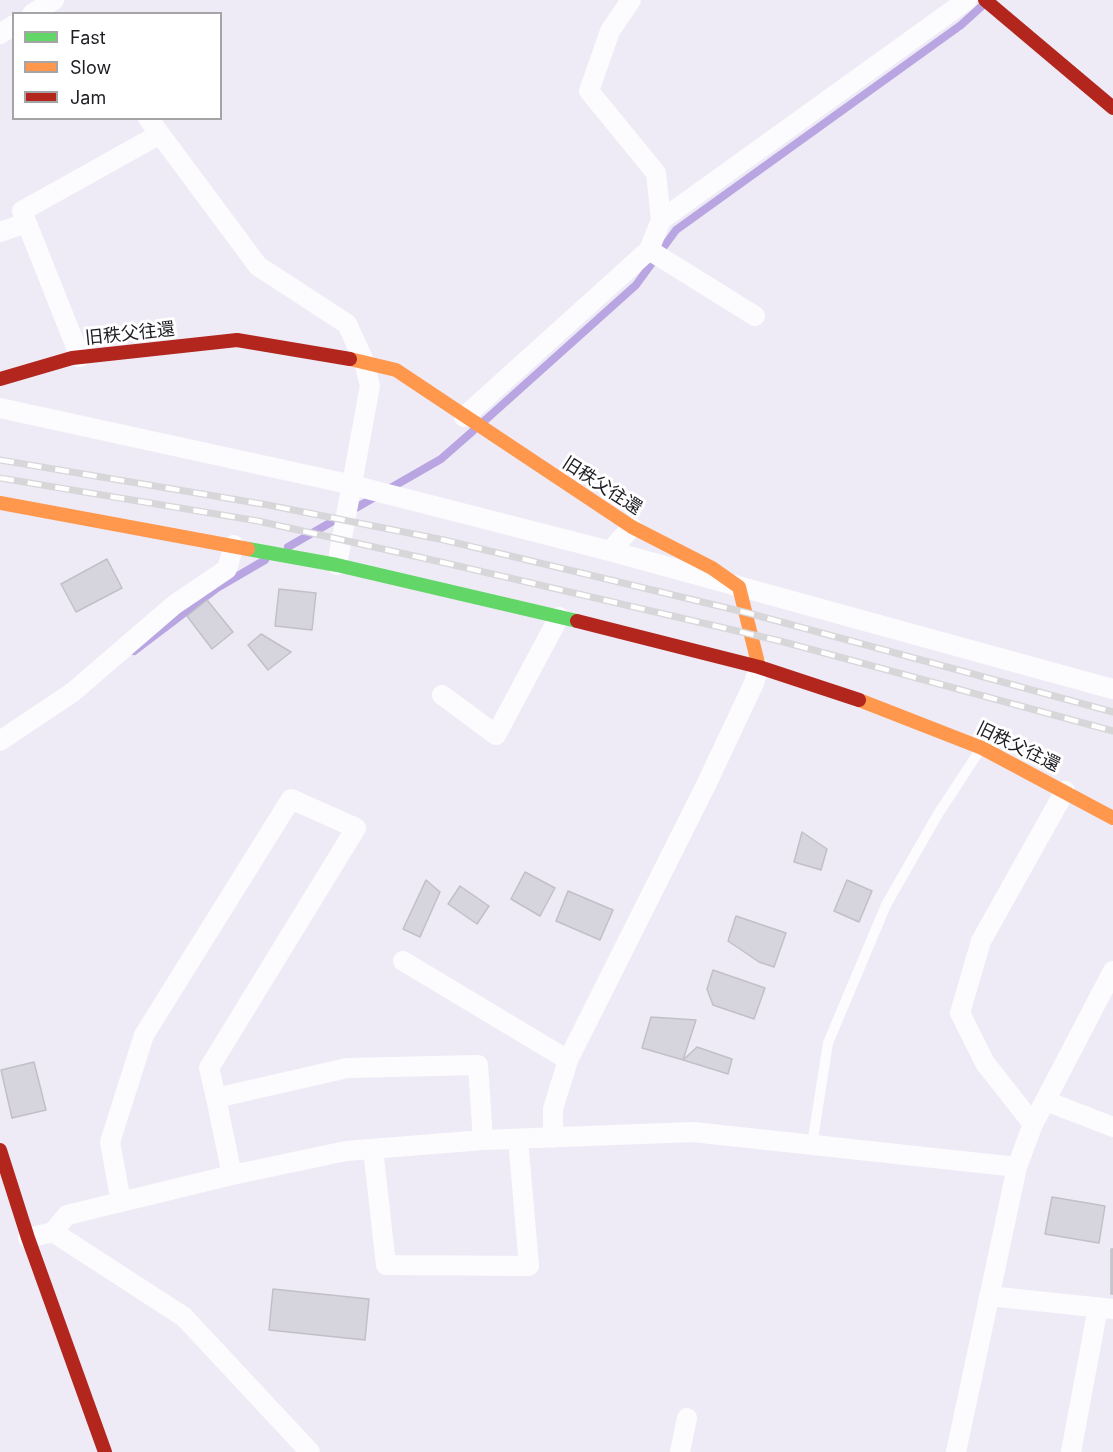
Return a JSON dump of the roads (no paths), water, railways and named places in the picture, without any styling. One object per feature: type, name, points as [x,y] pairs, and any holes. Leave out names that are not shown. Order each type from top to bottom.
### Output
[{"type":"street","points":[[35,12],[55,0],[64,12]]},
{"type":"street","points":[[464,417],[649,250],[661,220],[656,173],[589,91],[610,31],[631,0]]},
{"type":"street","points":[[661,220],[967,0]]},
{"type":"street","points":[[985,0],[1113,108]]},
{"type":"street","points":[[150,120],[258,266],[347,324],[364,361],[370,386],[337,565]]},
{"type":"street","points":[[80,357],[22,211],[160,134]]},
{"type":"street","points":[[0,232],[26,223]]},
{"type":"street","points":[[649,250],[755,316]]},
{"type":"street","name":"旧秩父往還","points":[[0,379],[80,357],[237,340],[364,361],[396,370],[632,527],[712,567],[739,587]]},
{"type":"street","points":[[0,408],[352,485],[610,551],[1113,689]]},
{"type":"street","name":"旧秩父往還","points":[[0,504],[337,565],[560,617],[759,668],[876,705],[982,748],[1113,818]]},
{"type":"street","points":[[610,551],[632,527]]},
{"type":"street","points":[[0,741],[73,692],[174,605],[227,569],[234,545]]},
{"type":"street","points":[[553,1138],[553,1109],[568,1060],[706,785],[754,683],[759,668],[739,587]]},
{"type":"street","points":[[442,695],[496,735],[560,617]]},
{"type":"street","points":[[1034,1124],[985,1063],[960,1013],[981,941],[1065,791]]},
{"type":"street","points":[[122,1202],[110,1142],[144,1035],[291,799],[356,828],[209,1068],[232,1175]]},
{"type":"street","points":[[403,961],[568,1060]]},
{"type":"street","points":[[956,1452],[1017,1167],[1034,1124],[1113,971]]},
{"type":"street","points":[[216,1098],[347,1068],[478,1065],[483,1140]]},
{"type":"street","points":[[1046,1101],[1113,1127]]},
{"type":"street","points":[[28,1238],[53,1232],[67,1215],[232,1175],[346,1151],[483,1140],[693,1132],[1017,1167]]},
{"type":"street","points":[[373,1149],[386,1265],[529,1266],[518,1139]]},
{"type":"street","points":[[0,1150],[28,1238],[105,1452]]},
{"type":"street","points":[[53,1232],[184,1317],[310,1452]]},
{"type":"street","points":[[989,1296],[1105,1308],[1071,1452]]},
{"type":"street","points":[[680,1452],[687,1418]]},
{"type":"lane","points":[[812,1145],[828,1043],[886,905],[938,814],[982,748]]},
{"type":"waterway","points":[[482,423],[636,285],[676,230],[961,25],[982,6]]},
{"type":"waterway","points":[[288,547],[441,459],[473,431]]},
{"type":"waterway","points":[[134,651],[217,588],[265,560]]},
{"type":"railway","points":[[0,460],[268,505],[444,540],[748,613],[1113,712]]},
{"type":"railway","points":[[0,478],[258,521],[441,562],[780,641],[1113,731]]}]
